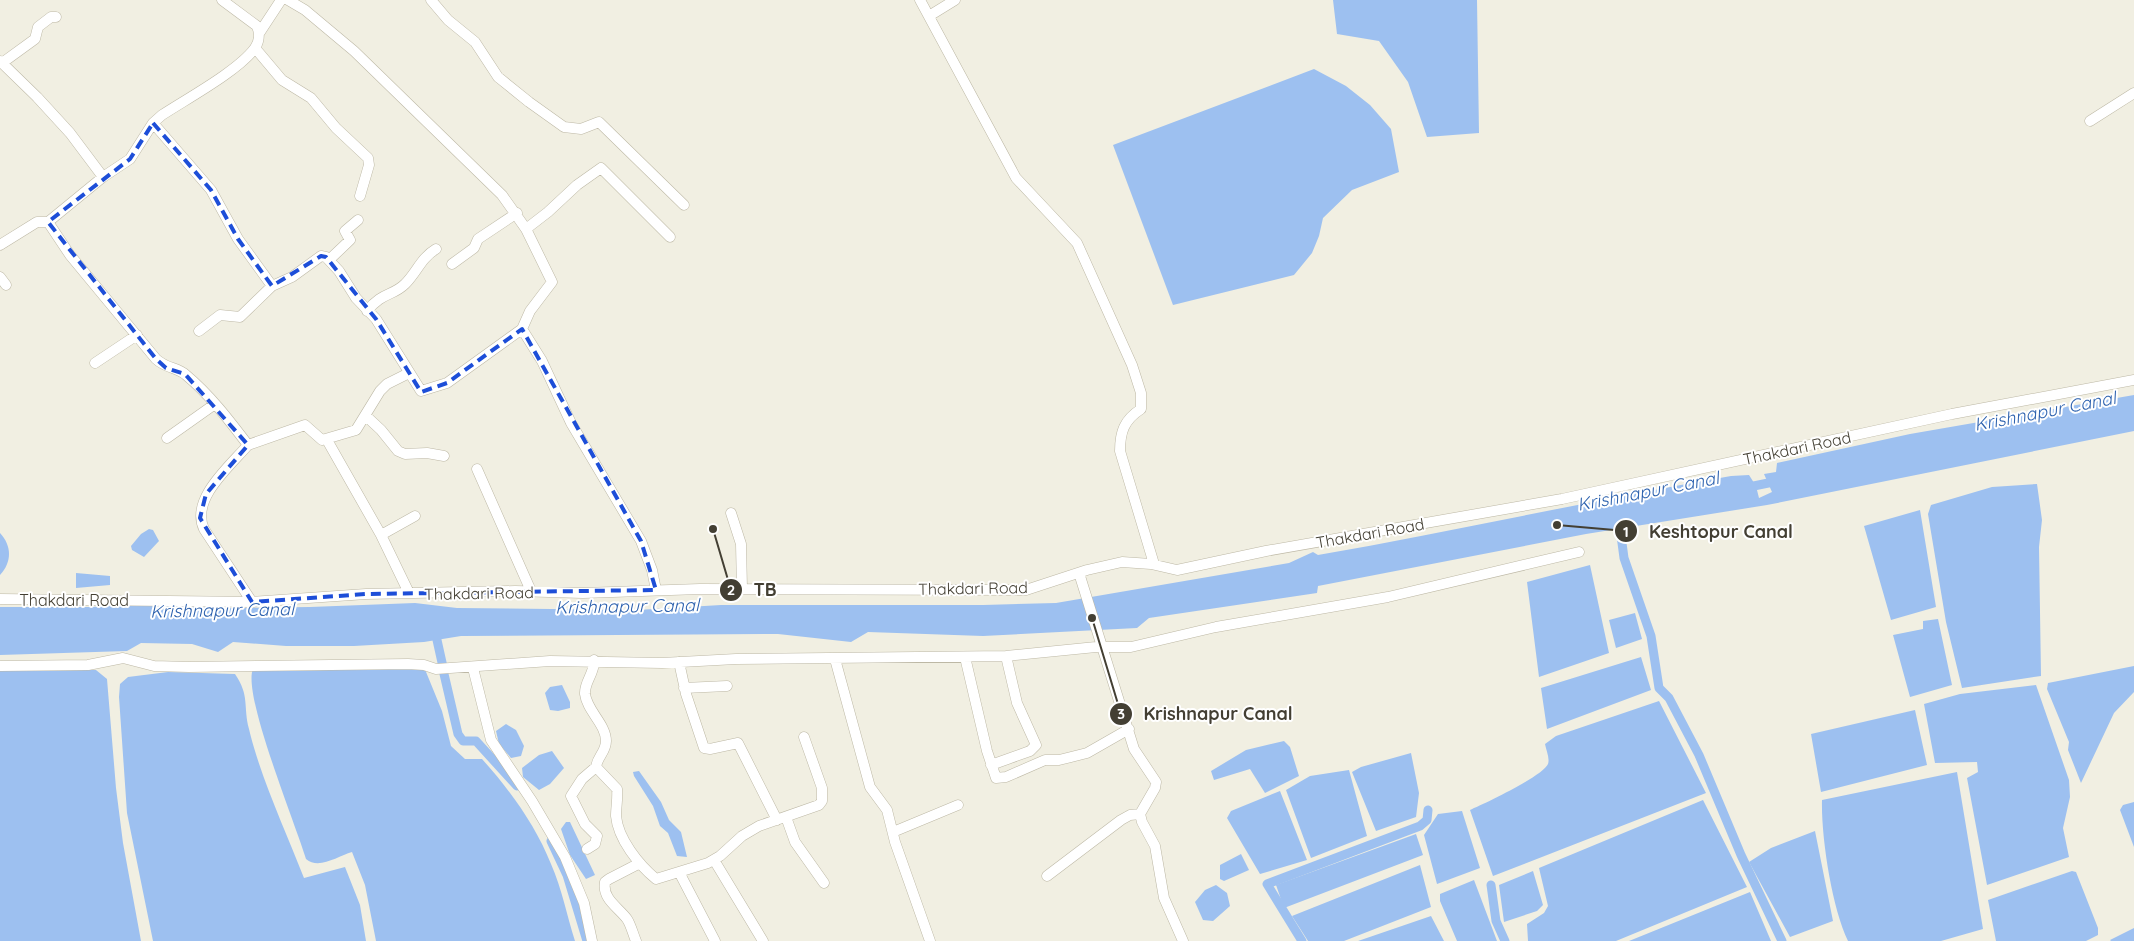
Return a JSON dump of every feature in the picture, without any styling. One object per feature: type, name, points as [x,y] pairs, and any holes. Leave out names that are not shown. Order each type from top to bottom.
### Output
[{"type":"street","points":[[222,0],[257,26],[260,32]]},
{"type":"street","points":[[0,245],[37,222],[48,222],[103,177],[130,159],[153,123],[237,65],[254,48],[260,32],[281,0]]},
{"type":"street","points":[[199,331],[220,315],[240,317],[272,286],[292,277],[321,256],[329,260],[339,271],[356,298],[382,327],[421,391],[448,383],[522,329],[530,311],[552,282],[526,228],[517,213],[502,195],[354,51],[305,10],[288,0]]},
{"type":"street","points":[[431,0],[448,20],[475,42],[498,77],[564,128],[580,128],[599,122],[684,205]]},
{"type":"street","points":[[920,0],[1016,178],[1077,244],[1132,365],[1141,393],[1141,409],[1125,422],[1120,436],[1120,451],[1154,564]]},
{"type":"street","points":[[929,16],[955,0]]},
{"type":"street","points":[[56,17],[51,18],[38,27],[35,39],[1,62],[58,120],[103,177]]},
{"type":"street","points":[[254,48],[282,80],[312,98],[336,128],[368,158],[370,165],[360,196]]},
{"type":"street","points":[[2090,121],[2134,93]]},
{"type":"street","points":[[153,123],[211,190],[238,239],[272,286]]},
{"type":"street","points":[[526,228],[548,212],[577,185],[601,168],[670,237]]},
{"type":"street","points":[[452,264],[474,248],[478,239],[517,213]]},
{"type":"street","points":[[329,260],[350,240],[345,231],[358,220]]},
{"type":"street","points":[[48,222],[70,255],[164,366],[185,374],[215,404],[248,445]]},
{"type":"street","points":[[367,310],[382,295],[404,285],[424,258],[436,249]]},
{"type":"street","points":[[522,329],[542,361],[571,422],[640,541],[652,570],[656,590]]},
{"type":"street","points":[[95,363],[137,335]]},
{"type":"street","points":[[252,602],[204,529],[200,518],[206,494],[248,445],[305,425],[317,438],[327,440],[356,430],[380,391],[387,384],[409,373]]},
{"type":"street","name":"Thakdari Road","points":[[0,599],[252,602],[366,594],[531,591],[583,593],[742,589],[1026,590],[1122,562],[1154,564],[1177,570],[1266,551],[1562,499],[1952,414],[2134,380]]},
{"type":"street","points":[[167,438],[215,404]]},
{"type":"street","points":[[366,416],[381,430],[398,451],[405,454],[427,452],[444,456]]},
{"type":"street","points":[[327,440],[381,535],[409,594]]},
{"type":"street","points":[[477,469],[531,591]]},
{"type":"street","points":[[731,513],[741,544],[742,589]]},
{"type":"street","points":[[381,535],[415,516]]},
{"type":"street","points":[[0,666],[80,666],[123,658],[154,666],[174,667],[408,664],[424,665],[436,669],[594,660],[680,662],[736,659],[1006,656],[1101,642],[1131,647],[1216,627],[1388,597],[1579,552]]},
{"type":"street","points":[[1079,573],[1134,749],[1156,782],[1156,788],[1140,814]]},
{"type":"street","points":[[991,765],[1030,751],[1036,745],[1017,703],[1006,656]]},
{"type":"street","points":[[965,657],[991,765],[996,778],[1006,777],[1045,760],[1058,760],[1087,753],[1129,729]]},
{"type":"street","points":[[835,659],[870,787],[888,810],[893,832],[930,941]]},
{"type":"street","points":[[587,849],[596,842],[597,836],[585,824],[571,796],[582,779],[596,767],[604,752],[606,741],[585,694],[587,684],[594,672],[594,660]]},
{"type":"street","points":[[680,662],[684,688],[704,748],[710,749],[730,743],[738,743],[796,842],[824,883]]},
{"type":"street","points":[[473,668],[491,740],[532,801],[565,857],[584,903],[592,941]]},
{"type":"street","points":[[684,688],[726,686]]},
{"type":"street","points":[[596,767],[617,789],[617,825],[640,863],[656,879],[714,860],[742,836],[759,826],[812,809],[822,801],[822,788],[804,737]]},
{"type":"street","points":[[893,832],[958,805]]},
{"type":"street","points":[[1047,876],[1130,814],[1140,814]]},
{"type":"street","points":[[1140,814],[1155,846],[1164,898],[1182,941]]},
{"type":"street","points":[[714,860],[763,941]]},
{"type":"street","points":[[636,941],[626,918],[611,902],[604,888],[605,882],[609,879],[640,863]]},
{"type":"street","points":[[679,872],[715,941]]},
{"type":"highlighted area","points":[[153,123],[211,190],[238,239],[272,286],[321,256],[326,257],[376,319],[421,392],[447,383],[522,329],[641,541],[656,590],[366,594],[252,602],[200,518],[206,494],[248,445],[185,374],[166,368],[156,359],[48,222],[130,159]]},
{"type":"water","points":[[1333,0],[1477,0],[1479,133],[1427,137],[1408,82],[1379,41],[1337,34]]},
{"type":"water","points":[[1314,69],[1346,86],[1370,105],[1391,129],[1399,172],[1352,190],[1323,218],[1319,236],[1312,253],[1294,275],[1173,305],[1113,145]]},
{"type":"water","points":[[2134,395],[2134,431],[1767,505],[1586,534],[1318,586],[1317,593],[1149,618],[1137,628],[983,636],[868,632],[851,642],[778,634],[461,636],[424,642],[354,646],[286,646],[233,642],[218,652],[192,644],[141,643],[127,651],[0,655],[0,607],[90,607],[175,603],[232,608],[415,603],[457,608],[637,610],[721,605],[983,605],[1056,603],[1289,563],[1313,552],[1318,555],[1370,546],[1731,476],[1749,475],[1756,486],[1759,498],[1772,492],[1764,474],[1776,472],[1777,463],[1910,434]]},
{"type":"water","points":[[2037,484],[2042,520],[2039,547],[2041,676],[1962,688],[1946,622],[1928,514],[1931,505],[1992,487]]},
{"type":"water","points":[[1920,510],[1936,607],[1891,620],[1864,526]]},
{"type":"water","points":[[149,529],[153,530],[159,541],[144,557],[132,550],[131,546],[141,534]]},
{"type":"water","points":[[0,533],[7,543],[9,554],[7,565],[0,575]]},
{"type":"water","points":[[1590,565],[1609,653],[1539,677],[1527,582]]},
{"type":"water","points":[[76,573],[110,576],[110,585],[76,588]]},
{"type":"water","points":[[1635,613],[1642,639],[1616,648],[1609,620]]},
{"type":"water","points":[[1938,619],[1952,685],[1910,697],[1893,635],[1923,629],[1923,621]]},
{"type":"water","points":[[1641,657],[1651,690],[1547,729],[1541,688]]},
{"type":"water","points":[[2134,666],[2134,692],[2114,713],[2081,783],[2068,750],[2069,742],[2047,689],[2048,683]]},
{"type":"water","points":[[424,667],[442,711],[451,746],[465,759],[482,759],[512,796],[538,836],[555,873],[575,941],[376,941],[365,885],[352,852],[323,863],[311,862],[306,859],[262,731],[255,704],[252,683],[253,669]]},
{"type":"water","points":[[0,669],[96,670],[107,679],[116,788],[123,843],[141,941],[0,941]]},
{"type":"water","points":[[168,672],[235,674],[243,689],[247,721],[260,766],[304,878],[345,867],[360,905],[366,941],[153,941],[127,813],[119,697],[120,684],[128,677]]},
{"type":"water","points":[[562,685],[570,702],[570,708],[558,711],[550,710],[545,693],[550,687]]},
{"type":"water","points":[[2036,685],[2069,780],[2070,797],[2063,828],[2069,857],[1987,885],[1967,778],[1978,772],[1977,762],[1935,763],[1924,704],[1960,694]]},
{"type":"water","points":[[1659,701],[1706,793],[1493,876],[1470,810],[1512,789],[1544,769],[1548,764],[1545,744],[1556,736]]},
{"type":"water","points":[[1915,710],[1927,765],[1821,792],[1811,734]]},
{"type":"water","points":[[506,724],[516,730],[524,746],[521,756],[511,758],[499,744],[496,731]]},
{"type":"water","points":[[1284,741],[1290,747],[1299,776],[1265,793],[1250,769],[1214,780],[1211,771],[1246,750]]},
{"type":"water","points":[[552,751],[564,768],[550,784],[539,790],[523,777],[522,768],[539,755]]},
{"type":"water","points":[[1411,753],[1419,793],[1416,817],[1376,831],[1352,772],[1361,767]]},
{"type":"water","points":[[1349,770],[1367,836],[1311,858],[1286,790],[1310,776]]},
{"type":"water","points":[[639,771],[661,802],[669,820],[681,832],[687,857],[677,856],[668,833],[660,826],[653,806],[634,776],[633,772]]},
{"type":"water","points":[[1957,772],[1983,929],[1941,941],[1848,941],[1832,892],[1823,833],[1822,800]]},
{"type":"water","points":[[1280,791],[1307,860],[1260,874],[1227,818],[1231,811]]},
{"type":"water","points":[[1703,800],[1747,887],[1616,941],[1528,941],[1527,924],[1544,913],[1548,906],[1539,868]]},
{"type":"water","points":[[2134,802],[2134,847],[2120,810],[2123,805]]},
{"type":"water","points":[[1462,811],[1480,868],[1437,884],[1424,835],[1438,814]]},
{"type":"water","points":[[566,822],[570,822],[595,875],[586,879],[570,855],[561,829]]},
{"type":"water","points":[[1815,831],[1833,921],[1790,937],[1749,862],[1771,848]]},
{"type":"water","points":[[1416,834],[1423,855],[1284,908],[1276,885]]},
{"type":"water","points":[[1241,854],[1249,870],[1224,881],[1220,879],[1220,865]]},
{"type":"water","points":[[1420,865],[1431,907],[1344,941],[1308,941],[1292,916]]},
{"type":"water","points":[[1533,871],[1543,905],[1537,911],[1504,922],[1499,885]]},
{"type":"water","points":[[2072,871],[2076,872],[2098,928],[2098,935],[2086,941],[1996,941],[1988,900]]},
{"type":"water","points":[[1474,880],[1497,941],[1457,941],[1440,901],[1440,894]]},
{"type":"water","points":[[1216,885],[1227,893],[1230,906],[1213,921],[1203,920],[1195,902],[1205,890]]},
{"type":"water","points":[[1750,892],[1771,941],[1629,941]]},
{"type":"water","points":[[1431,916],[1444,941],[1358,941]]},
{"type":"water","points":[[2134,928],[2134,941],[2110,940]]},
{"type":"waterway","name":"Krishnapur Canal","points":[[1744,488],[1778,481]]},
{"type":"waterway","points":[[1620,528],[1624,558],[1651,636],[1659,688],[1669,698],[1699,755],[1741,855],[1782,941]]},
{"type":"waterway","points":[[437,640],[443,667]]},
{"type":"waterway","points":[[444,674],[458,734],[463,741],[476,741],[517,786]]},
{"type":"waterway","points":[[1302,941],[1267,884],[1420,826],[1427,820],[1428,810]]},
{"type":"waterway","points":[[551,841],[567,875],[587,941]]},
{"type":"waterway","points":[[1491,885],[1496,921],[1505,941]]},
{"type":"place","name":"Keshtopur Canal","points":[[1557,525]]},
{"type":"place","name":"TB","points":[[713,529]]},
{"type":"place","name":"Krishnapur Canal","points":[[1092,618]]}]
